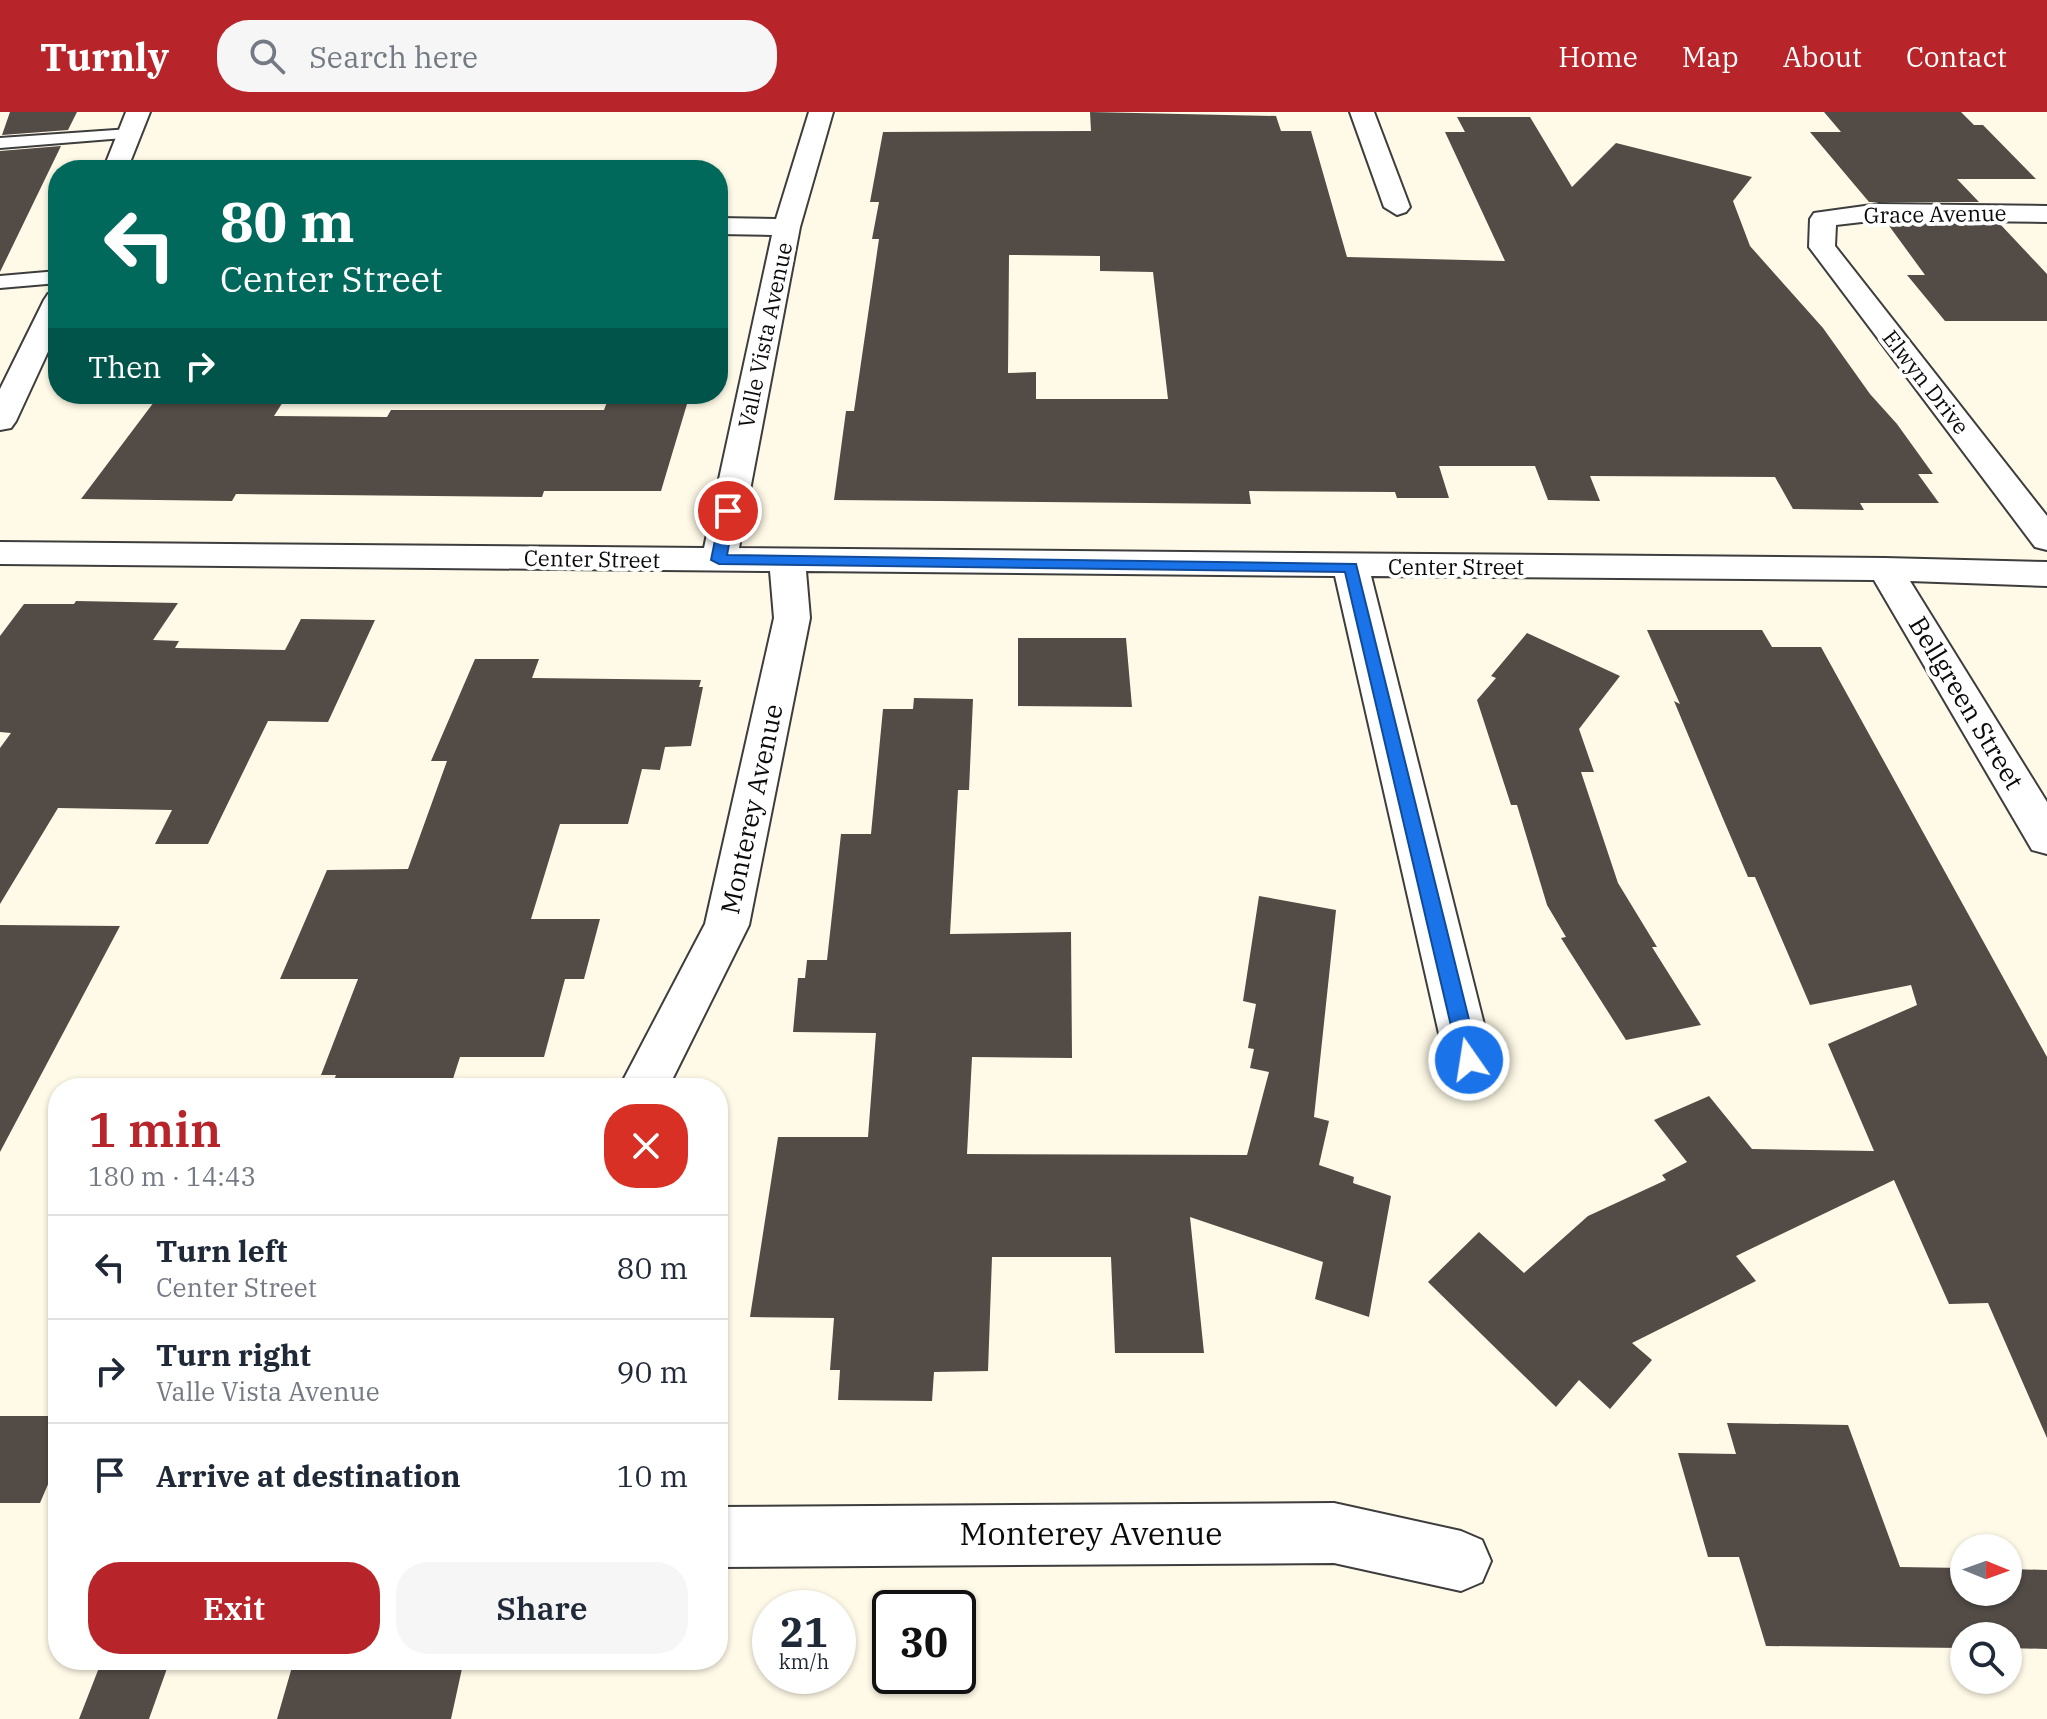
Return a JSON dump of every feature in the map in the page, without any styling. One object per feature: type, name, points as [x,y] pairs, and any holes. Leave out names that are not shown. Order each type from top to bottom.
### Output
[{"type":"street","name":"Valle Vista Avenue","points":[[719,560],[787,227],[821,112]]},
{"type":"street","points":[[1362,112],[1397,207]]},
{"type":"street","points":[[119,160],[134,123]]},
{"type":"street","name":"Grace Avenue","points":[[1823,219],[1879,212],[2047,214]]},
{"type":"street","name":"Elwyn Drive","points":[[1823,219],[1822,247],[2047,539]]},
{"type":"street","points":[[728,226],[787,227]]},
{"type":"street","points":[[0,421],[48,321]]},
{"type":"street","name":"Center Street","points":[[0,553],[1351,567],[1885,569],[2047,574]]},
{"type":"street","name":"Monterey Avenue","points":[[648,1078],[727,925],[792,618],[787,560]]},
{"type":"street","points":[[1351,567],[1469,1060]]},
{"type":"street","name":"Bellgreen Street","points":[[1885,569],[2047,838]]},
{"type":"street","name":"Monterey Avenue","points":[[728,1537],[1334,1533],[1461,1561]]},
{"type":"lane","points":[[0,143],[134,123]]},
{"type":"lane","points":[[0,282],[48,278]]},
{"type":"building","points":[[10,112],[77,112],[68,130],[2,135]]},
{"type":"building","points":[[1090,112],[1276,116],[1281,131],[1311,131],[1347,257],[1505,261],[1445,132],[1465,132],[1457,117],[1530,117],[1572,187],[1616,143],[1752,177],[1733,201],[1750,246],[1823,328],[1870,394],[1897,424],[1933,474],[1918,474],[1939,503],[1860,503],[1864,510],[1793,509],[1775,477],[1590,476],[1600,501],[1548,500],[1535,466],[1439,466],[1449,498],[1397,498],[1395,492],[1249,491],[1251,504],[834,500],[846,411],[854,411],[879,239],[872,239],[879,202],[870,202],[883,132],[1091,131]],"holes":[[[1009,255],[1100,256],[1100,271],[1153,272],[1168,399],[1036,399],[1036,372],[1008,373]]]},
{"type":"building","points":[[1824,112],[1961,112],[1974,125],[1983,125],[2036,179],[1957,179],[1979,202],[1869,202],[1810,132],[1841,132]]},
{"type":"building","points":[[61,146],[54,160],[48,160],[48,173],[0,272],[0,151]]},
{"type":"building","points":[[1887,223],[2000,224],[2047,274],[2047,321],[1945,321],[1907,275],[1925,275]]},
{"type":"building","points":[[152,404],[282,404],[274,416],[387,417],[391,410],[604,410],[606,404],[687,404],[661,491],[544,491],[542,497],[236,494],[232,501],[81,499]]},
{"type":"building","points":[[76,601],[178,603],[153,640],[179,641],[175,648],[285,650],[301,619],[375,620],[328,722],[268,721],[208,844],[155,844],[172,810],[58,808],[0,904],[0,748],[11,733],[0,732],[0,636],[24,604],[74,604]]},
{"type":"building","points":[[1647,630],[1762,630],[1772,647],[1821,647],[2047,1057],[2047,1438],[1988,1303],[1949,1304],[1894,1180],[1736,1256],[1756,1281],[1632,1343],[1652,1360],[1610,1409],[1579,1380],[1556,1407],[1428,1282],[1479,1232],[1524,1273],[1588,1216],[1666,1180],[1662,1175],[1687,1162],[1654,1120],[1709,1096],[1752,1149],[1874,1151],[1828,1044],[1917,1005],[1911,985],[1810,1005],[1755,877],[1748,877],[1674,701],[1680,704]]},
{"type":"building","points":[[1527,633],[1620,676],[1579,729],[1594,772],[1581,772],[1618,883],[1657,947],[1652,947],[1701,1025],[1626,1040],[1561,938],[1566,937],[1547,905],[1517,805],[1511,805],[1477,700],[1496,678],[1491,676]]},
{"type":"building","points":[[1018,638],[1126,638],[1132,707],[1018,706]]},
{"type":"building","points":[[475,659],[539,659],[532,678],[701,680],[699,687],[703,687],[691,746],[665,747],[660,770],[642,769],[628,824],[560,824],[531,919],[600,919],[584,979],[565,979],[544,1057],[460,1057],[453,1078],[335,1078],[336,1075],[321,1075],[358,979],[280,979],[327,870],[408,869],[447,761],[431,761]]},
{"type":"building","points":[[914,698],[973,699],[969,790],[958,790],[950,934],[1071,932],[1072,1058],[972,1057],[967,1154],[1247,1155],[1269,1072],[1250,1068],[1254,1049],[1248,1048],[1256,1004],[1243,1001],[1259,896],[1336,910],[1314,1117],[1329,1121],[1319,1165],[1354,1177],[1353,1183],[1391,1196],[1369,1317],[1315,1299],[1323,1262],[1190,1217],[1204,1353],[1115,1353],[1111,1257],[992,1257],[988,1371],[934,1372],[932,1401],[838,1400],[840,1370],[830,1370],[834,1318],[750,1317],[778,1137],[868,1137],[876,1033],[793,1032],[798,978],[805,978],[807,960],[827,960],[841,834],[871,834],[883,709],[913,709]]},
{"type":"building","points":[[0,925],[120,926],[0,1152]]},
{"type":"building","points":[[0,1416],[48,1416],[48,1484],[40,1503],[0,1503]]},
{"type":"building","points":[[1727,1423],[1848,1425],[1900,1567],[1950,1568],[1950,1606],[2022,1606],[2022,1569],[2047,1570],[2047,1649],[2022,1648],[2022,1622],[1950,1622],[1950,1648],[1766,1646],[1739,1557],[1708,1557],[1678,1453],[1736,1454]]},
{"type":"building","points":[[98,1670],[166,1670],[149,1719],[79,1719]]},
{"type":"building","points":[[291,1670],[462,1670],[451,1719],[277,1719]]},
{"type":"route","points":[[728,511],[719,560],[1351,567],[1469,1060]]}]
